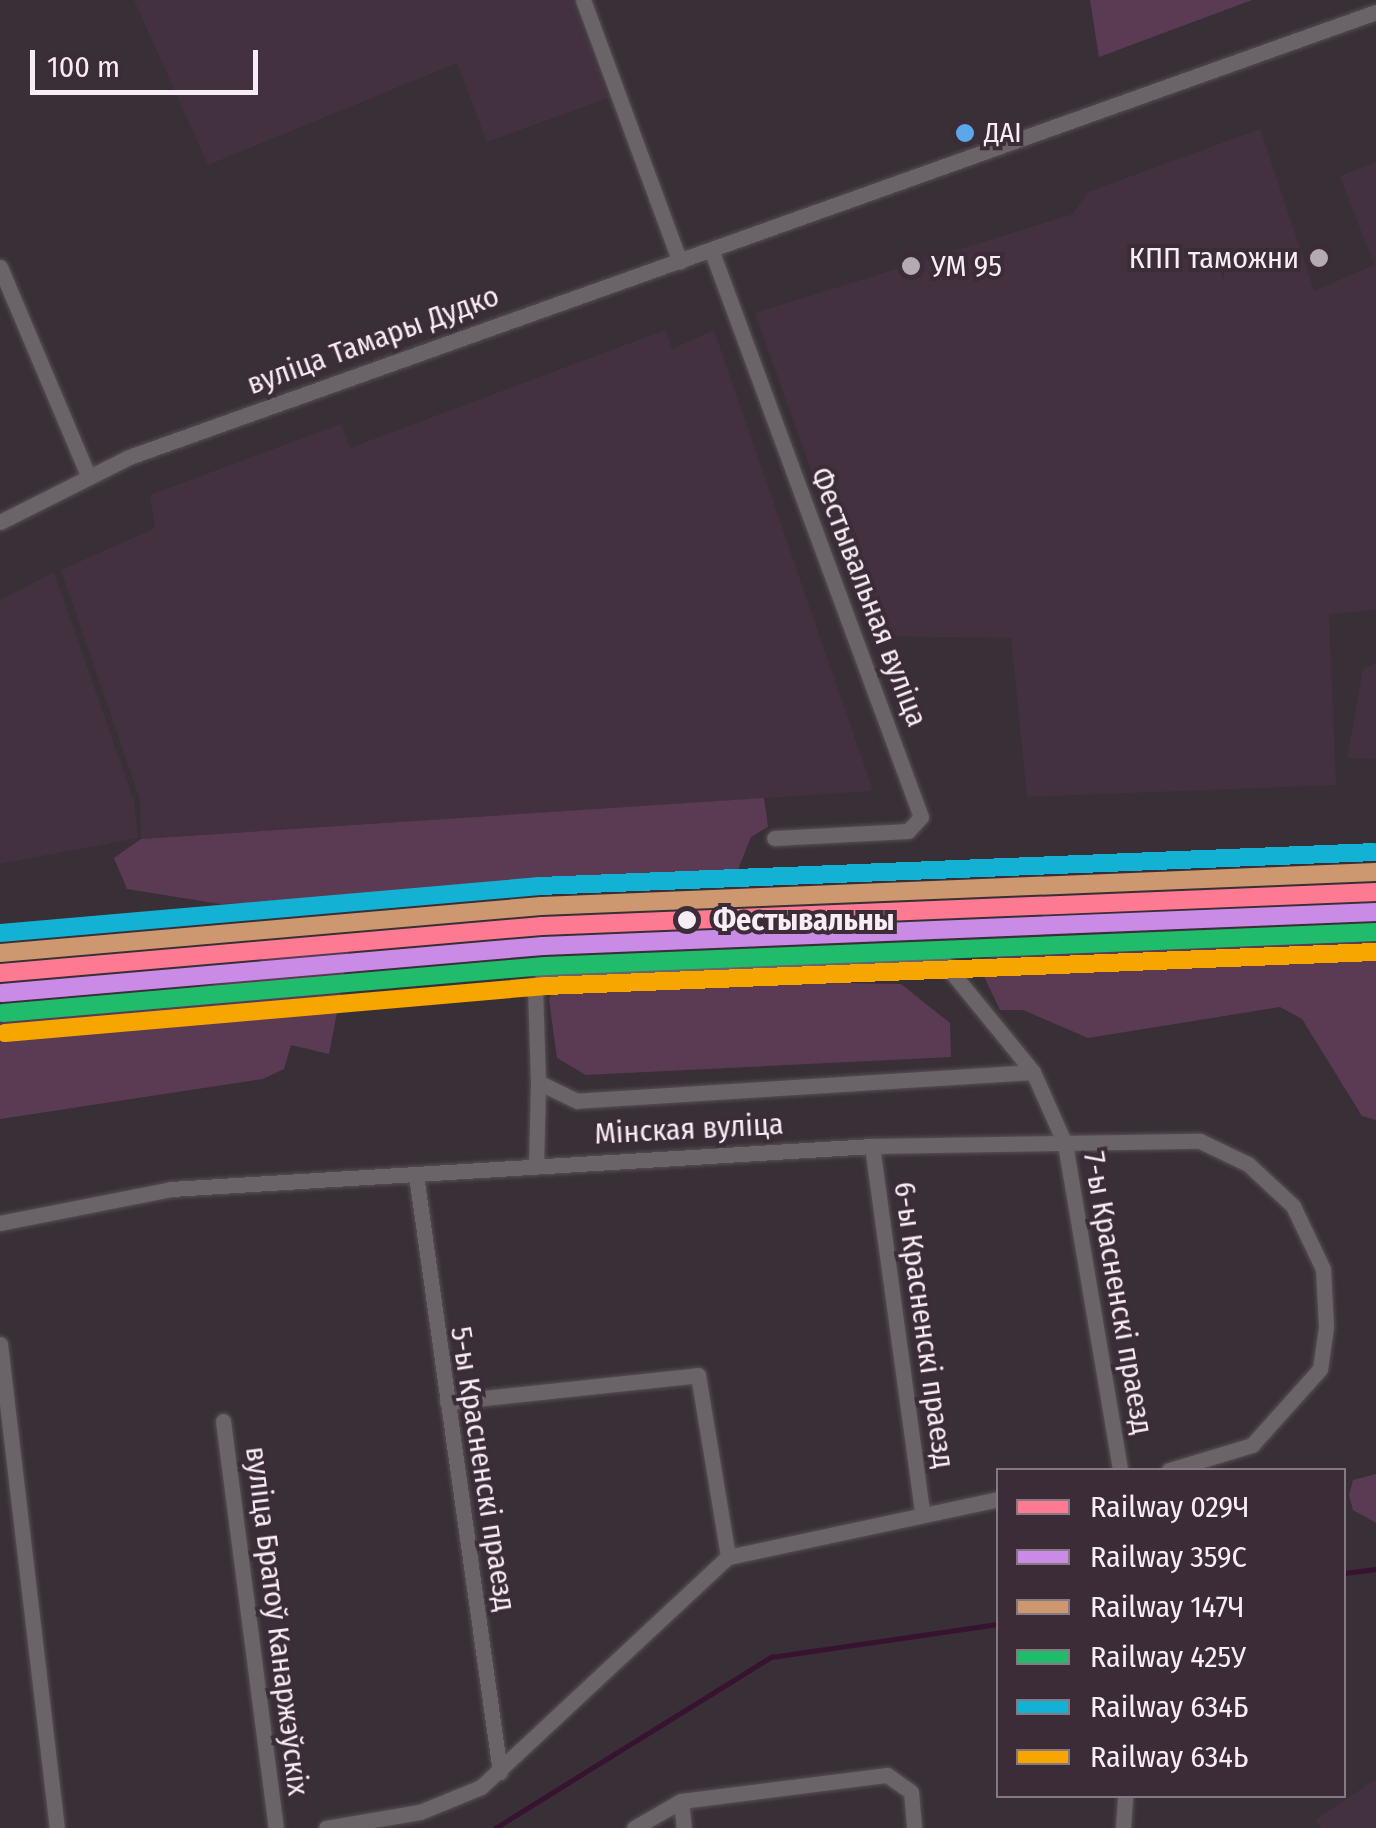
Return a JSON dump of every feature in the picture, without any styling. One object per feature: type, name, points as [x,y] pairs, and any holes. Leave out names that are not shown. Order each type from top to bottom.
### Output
[{"type":"street","points":[[583,0],[680,262]]},
{"type":"street","name":"вуліца Тамары Дудко","points":[[0,522],[86,474],[1376,12]]},
{"type":"street","name":"Фестывальная вуліца","points":[[712,252],[921,817],[908,831],[774,838]]},
{"type":"street","points":[[0,267],[86,474]]},
{"type":"street","name":"7-ы Красненскі праезд","points":[[538,1082],[540,976],[944,964],[1033,1072],[1065,1144],[1120,1468]]},
{"type":"street","points":[[536,1166],[538,1082],[577,1100],[1033,1072]]},
{"type":"street","name":"Мінская вуліца","points":[[0,1223],[171,1189],[872,1146],[1200,1140],[1248,1164],[1293,1206],[1323,1268],[1320,1369],[1290,1410],[1252,1445],[1176,1468]]},
{"type":"street","name":"6-ы Красненскі праезд","points":[[872,1146],[922,1512]]},
{"type":"street","name":"5-ы Красненскі праезд","points":[[416,1174],[500,1772]]},
{"type":"street","points":[[0,1344],[57,1828]]},
{"type":"street","points":[[447,1402],[698,1375],[728,1557],[996,1498]]},
{"type":"street","name":"вуліца Братоў Канаржэўскіх","points":[[223,1420],[276,1828]]},
{"type":"street","name":"вуліца Братоў Канаржэўскіх","points":[[326,1828],[420,1812],[500,1772],[728,1557]]},
{"type":"street","points":[[634,1828],[682,1801],[887,1775],[911,1792],[914,1828]]},
{"type":"street","points":[[1123,1828],[1126,1798]]},
{"type":"street","points":[[682,1801],[684,1828]]},
{"type":"shaded area","points":[[134,0],[572,0],[608,98],[487,142],[457,63],[208,165]]},
{"type":"shaded area","points":[[1090,0],[1252,0],[1099,57]]},
{"type":"shaded area","points":[[1260,129],[1314,291],[1374,265],[1340,176],[1376,162],[1376,610],[1329,614],[1336,785],[1027,797],[1011,638],[870,636],[755,313],[1073,214],[1088,192]]},
{"type":"shaded area","points":[[665,330],[672,349],[714,330],[873,791],[141,839],[140,800],[61,570],[155,528],[150,495],[341,424],[350,448]]},
{"type":"shaded area","points":[[54,572],[134,801],[138,838],[0,864],[0,600]]},
{"type":"shaded area","points":[[1376,663],[1376,759],[1347,758],[1363,669]]},
{"type":"shaded area","points":[[764,798],[768,827],[751,837],[731,887],[220,904],[127,889],[114,858],[141,839]]},
{"type":"shaded area","points":[[1376,925],[1376,1120],[1362,1116],[1302,1019],[1280,1007],[1088,1038],[1023,1010],[1000,1010],[976,960],[1075,941]]},
{"type":"shaded area","points":[[349,949],[329,1054],[291,1045],[284,1069],[263,1079],[0,1119],[0,1018],[235,981],[264,958]]},
{"type":"shaded area","points":[[559,979],[901,984],[950,1023],[951,1057],[586,1075],[557,1058],[549,999]]},
{"type":"shaded area","points":[[1376,1474],[1376,1523],[1353,1510],[1349,1495],[1353,1480]]},
{"type":"shaded area","points":[[1376,1779],[1376,1828],[1321,1828],[1315,1820]]},
{"type":"waterway","points":[[1346,1573],[1376,1569]]},
{"type":"waterway","points":[[495,1828],[771,1657],[996,1624]]},
{"type":"rail line","name":"634Б","points":[[0,933],[540,886],[1374,852]]},
{"type":"rail line","name":"147Ч","points":[[0,953],[541,906],[1375,872]]},
{"type":"rail line","name":"029Ч","points":[[0,973],[542,926],[1376,892]]},
{"type":"rail line","name":"359С","points":[[2,993],[543,946],[1376,912]]},
{"type":"rail line","name":"425У","points":[[3,1013],[545,966],[1376,932]]},
{"type":"rail line","name":"634Ь","points":[[5,1033],[546,986],[1376,952]]},
{"type":"place","name":"ДАІ","points":[[965,133]]},
{"type":"place","name":"КПП таможни","points":[[1319,258]]},
{"type":"place","name":"УМ 95","points":[[911,266]]},
{"type":"place","name":"Фестывальны","points":[[687,920]]}]
